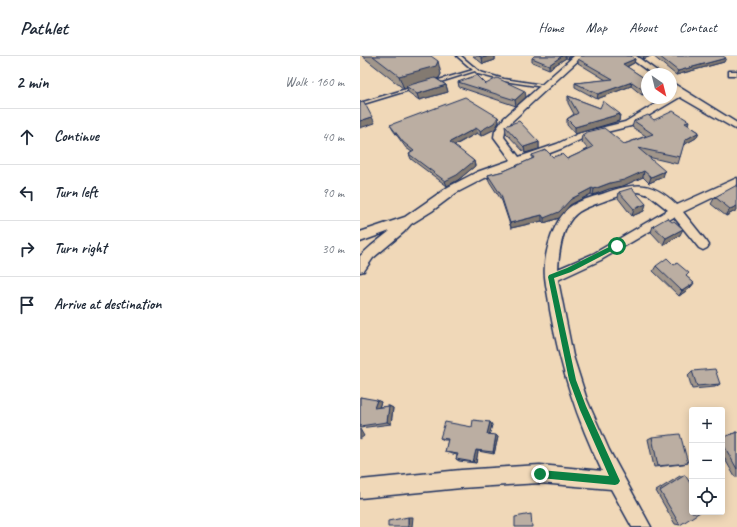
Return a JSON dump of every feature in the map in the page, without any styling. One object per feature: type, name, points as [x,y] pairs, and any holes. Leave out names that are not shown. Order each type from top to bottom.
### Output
[{"type":"street","points":[[517,161],[499,137],[500,131],[507,120],[578,56]]},
{"type":"street","points":[[631,56],[648,68]]},
{"type":"street","points":[[677,90],[737,127]]},
{"type":"street","points":[[360,237],[409,220],[469,181],[517,161],[560,146],[583,135],[628,124],[680,93]]},
{"type":"street","points":[[551,277],[597,257],[675,211],[737,182]]},
{"type":"street","points":[[642,527],[615,481],[588,421],[573,380],[551,277],[551,261],[564,219],[583,205],[633,188],[644,189],[664,201],[675,211],[703,245]]},
{"type":"street","points":[[360,267],[364,260],[399,231],[409,220]]},
{"type":"street","points":[[360,489],[461,479],[540,474],[615,481]]},
{"type":"lane","points":[[459,56],[475,70],[490,77],[543,86]]},
{"type":"lane","points":[[430,83],[475,70]]},
{"type":"lane","points":[[360,104],[423,86]]},
{"type":"building","points":[[373,56],[431,56],[438,61],[436,66],[399,76]]},
{"type":"building","points":[[534,56],[562,56],[549,65],[532,58]]},
{"type":"building","points":[[581,56],[631,56],[635,59],[623,64],[641,76],[641,89],[632,82],[598,94],[575,83],[613,79],[578,59]]},
{"type":"building","points":[[659,56],[723,56],[726,58],[678,71],[677,68],[674,68]]},
{"type":"building","points":[[477,75],[486,84],[497,78],[525,91],[515,100],[458,82]]},
{"type":"building","points":[[435,78],[446,85],[417,94],[406,86]]},
{"type":"building","points":[[568,96],[600,108],[603,101],[620,114],[575,127],[567,119],[578,113]]},
{"type":"building","points":[[465,97],[498,117],[494,123],[480,131],[476,128],[450,142],[474,161],[457,175],[445,181],[409,154],[414,151],[403,142],[390,125]]},
{"type":"building","points":[[363,101],[372,117],[360,121],[360,102]]},
{"type":"building","points":[[673,111],[689,121],[685,123],[699,132],[685,140],[680,157],[638,148],[665,171],[651,177],[644,171],[624,180],[594,189],[592,188],[571,199],[559,212],[544,218],[542,215],[510,223],[501,195],[488,175],[504,171],[534,158],[532,155],[546,150],[553,157],[562,154],[567,159],[593,147],[582,135],[587,132],[604,128],[624,144],[653,134],[634,121],[648,115],[654,120]]},
{"type":"building","points":[[519,121],[539,142],[524,147],[505,126]]},
{"type":"building","points":[[737,185],[737,206],[730,209],[715,197]]},
{"type":"building","points":[[632,188],[646,204],[634,209],[619,192]]},
{"type":"building","points":[[667,218],[672,222],[674,221],[683,229],[666,238],[653,226]]},
{"type":"building","points":[[667,258],[674,265],[677,263],[689,273],[686,276],[694,283],[682,291],[656,266]]},
{"type":"building","points":[[715,369],[720,384],[697,386],[692,371]]},
{"type":"building","points":[[360,397],[377,400],[374,408],[389,406],[387,422],[360,426]]},
{"type":"building","points":[[473,420],[490,422],[487,434],[496,435],[493,452],[476,450],[473,462],[456,459],[458,454],[445,452],[448,439],[440,438],[445,422],[472,427]]},
{"type":"building","points":[[737,432],[737,469],[725,447],[725,437]]},
{"type":"building","points":[[680,434],[688,463],[658,466],[652,437]]},
{"type":"building","points":[[685,475],[689,481],[689,515],[695,515],[680,525],[660,491]]},
{"type":"building","points":[[531,514],[532,527],[515,527],[515,517]]},
{"type":"building","points":[[408,517],[408,527],[388,527],[388,521]]},
{"type":"route","points":[[540,474],[615,481],[582,407],[573,380],[567,358],[551,277],[597,257],[617,246]]}]
